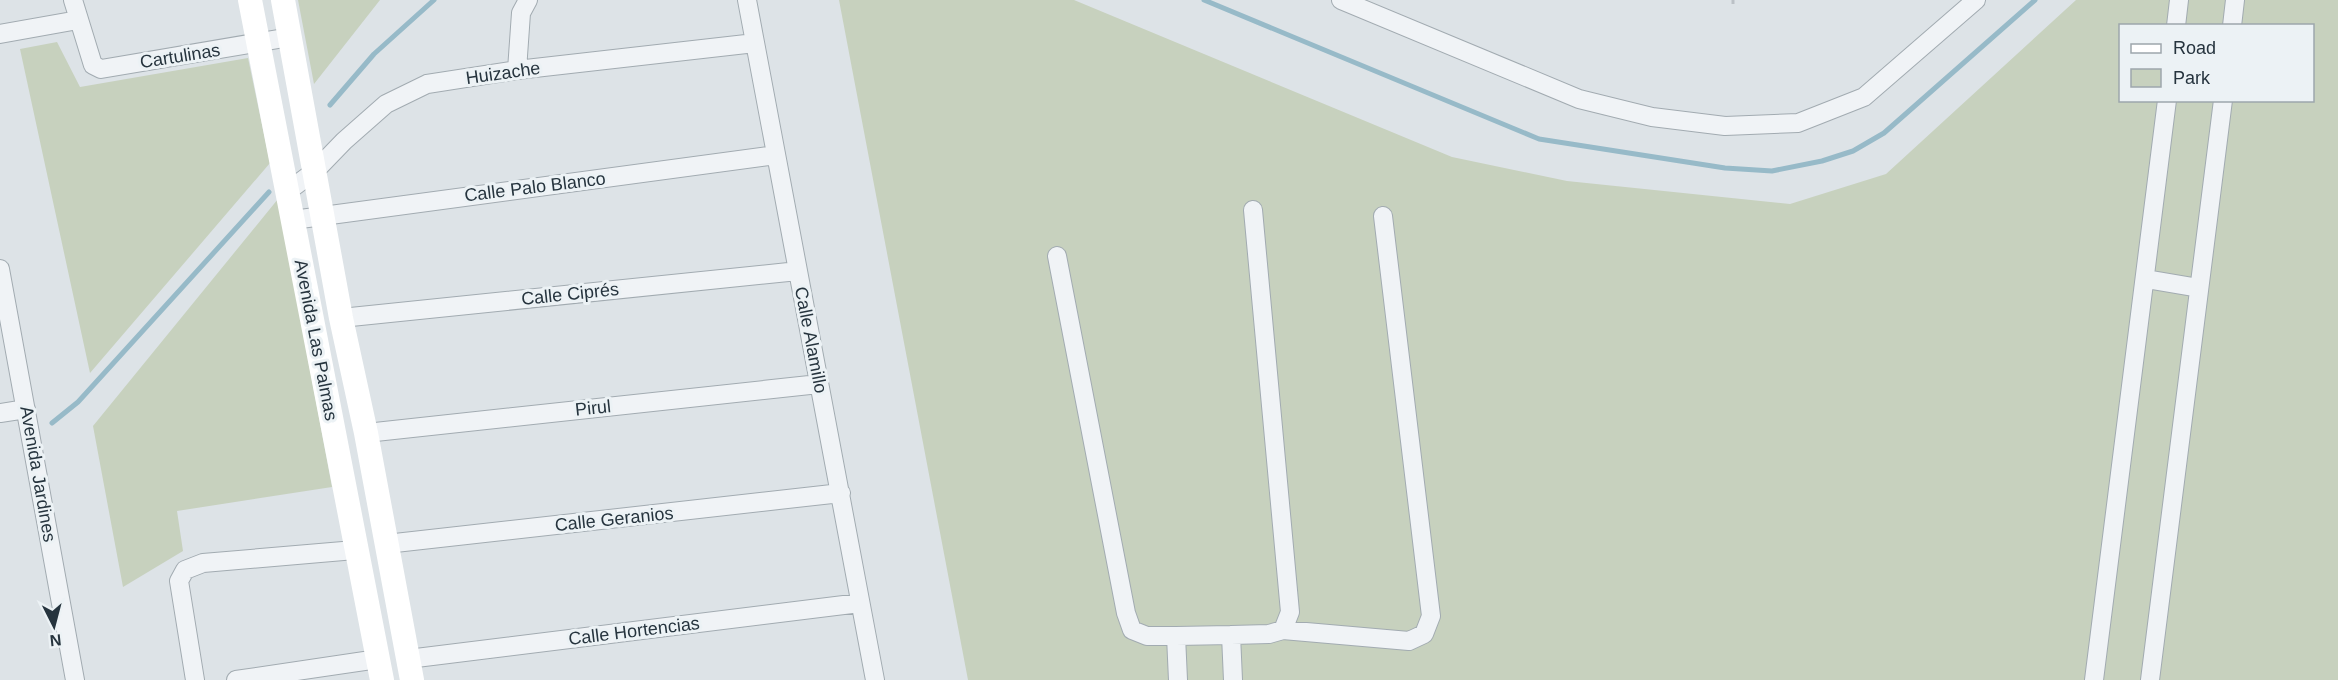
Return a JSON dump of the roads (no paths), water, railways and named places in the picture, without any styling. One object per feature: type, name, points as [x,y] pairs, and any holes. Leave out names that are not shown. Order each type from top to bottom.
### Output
[{"type":"street","points":[[0,34],[78,20],[74,0]]},
{"type":"street","name":"Avenida Las Palmas","points":[[250,0],[380,669]]},
{"type":"street","name":"Avenida Las Palmas","points":[[282,0],[410,670]]},
{"type":"street","points":[[517,70],[521,13],[528,0]]},
{"type":"street","name":"Calle Alamillo","points":[[747,0],[875,680]]},
{"type":"street","points":[[1341,0],[1579,99],[1652,117],[1725,126],[1798,123],[1864,97],[1976,0]]},
{"type":"street","points":[[2176,24],[2179,0]]},
{"type":"street","points":[[2232,24],[2235,0]]},
{"type":"street","name":"Cartulinas","points":[[78,20],[93,64],[101,69],[290,38]]},
{"type":"street","name":"Huizache","points":[[288,191],[315,171],[344,141],[386,104],[428,84],[517,70],[755,43]]},
{"type":"street","points":[[2094,680],[2167,102]]},
{"type":"street","points":[[2150,680],[2223,102]]},
{"type":"street","name":"Calle Palo Blanco","points":[[293,220],[776,155]]},
{"type":"street","points":[[1253,210],[1290,612],[1284,630]]},
{"type":"street","points":[[1057,256],[1126,613],[1132,630],[1147,636],[1176,636],[1269,634],[1284,630],[1409,640],[1424,634],[1431,616],[1383,216]]},
{"type":"street","name":"Calle Ciprés","points":[[341,318],[798,271]]},
{"type":"street","name":"Avenida Jardines","points":[[1,276],[75,680]]},
{"type":"street","points":[[2146,279],[2199,288]]},
{"type":"street","name":"Pirul","points":[[366,433],[819,384]]},
{"type":"street","points":[[0,413],[26,409]]},
{"type":"street","name":"Calle Geranios","points":[[386,544],[841,493]]},
{"type":"street","points":[[195,680],[179,580],[184,570],[203,563],[356,550]]},
{"type":"street","name":"Calle Hortencias","points":[[410,670],[860,603]]},
{"type":"street","points":[[1231,634],[1233,680]]},
{"type":"street","points":[[1176,636],[1178,680]]},
{"type":"street","points":[[237,680],[380,669]]},
{"type":"waterway","points":[[330,105],[374,54],[434,0]]},
{"type":"waterway","points":[[1204,0],[1539,139],[1725,168],[1772,171],[1822,161],[1853,151],[1884,133],[2035,0]]},
{"type":"waterway","points":[[52,423],[78,402],[269,192]]}]
